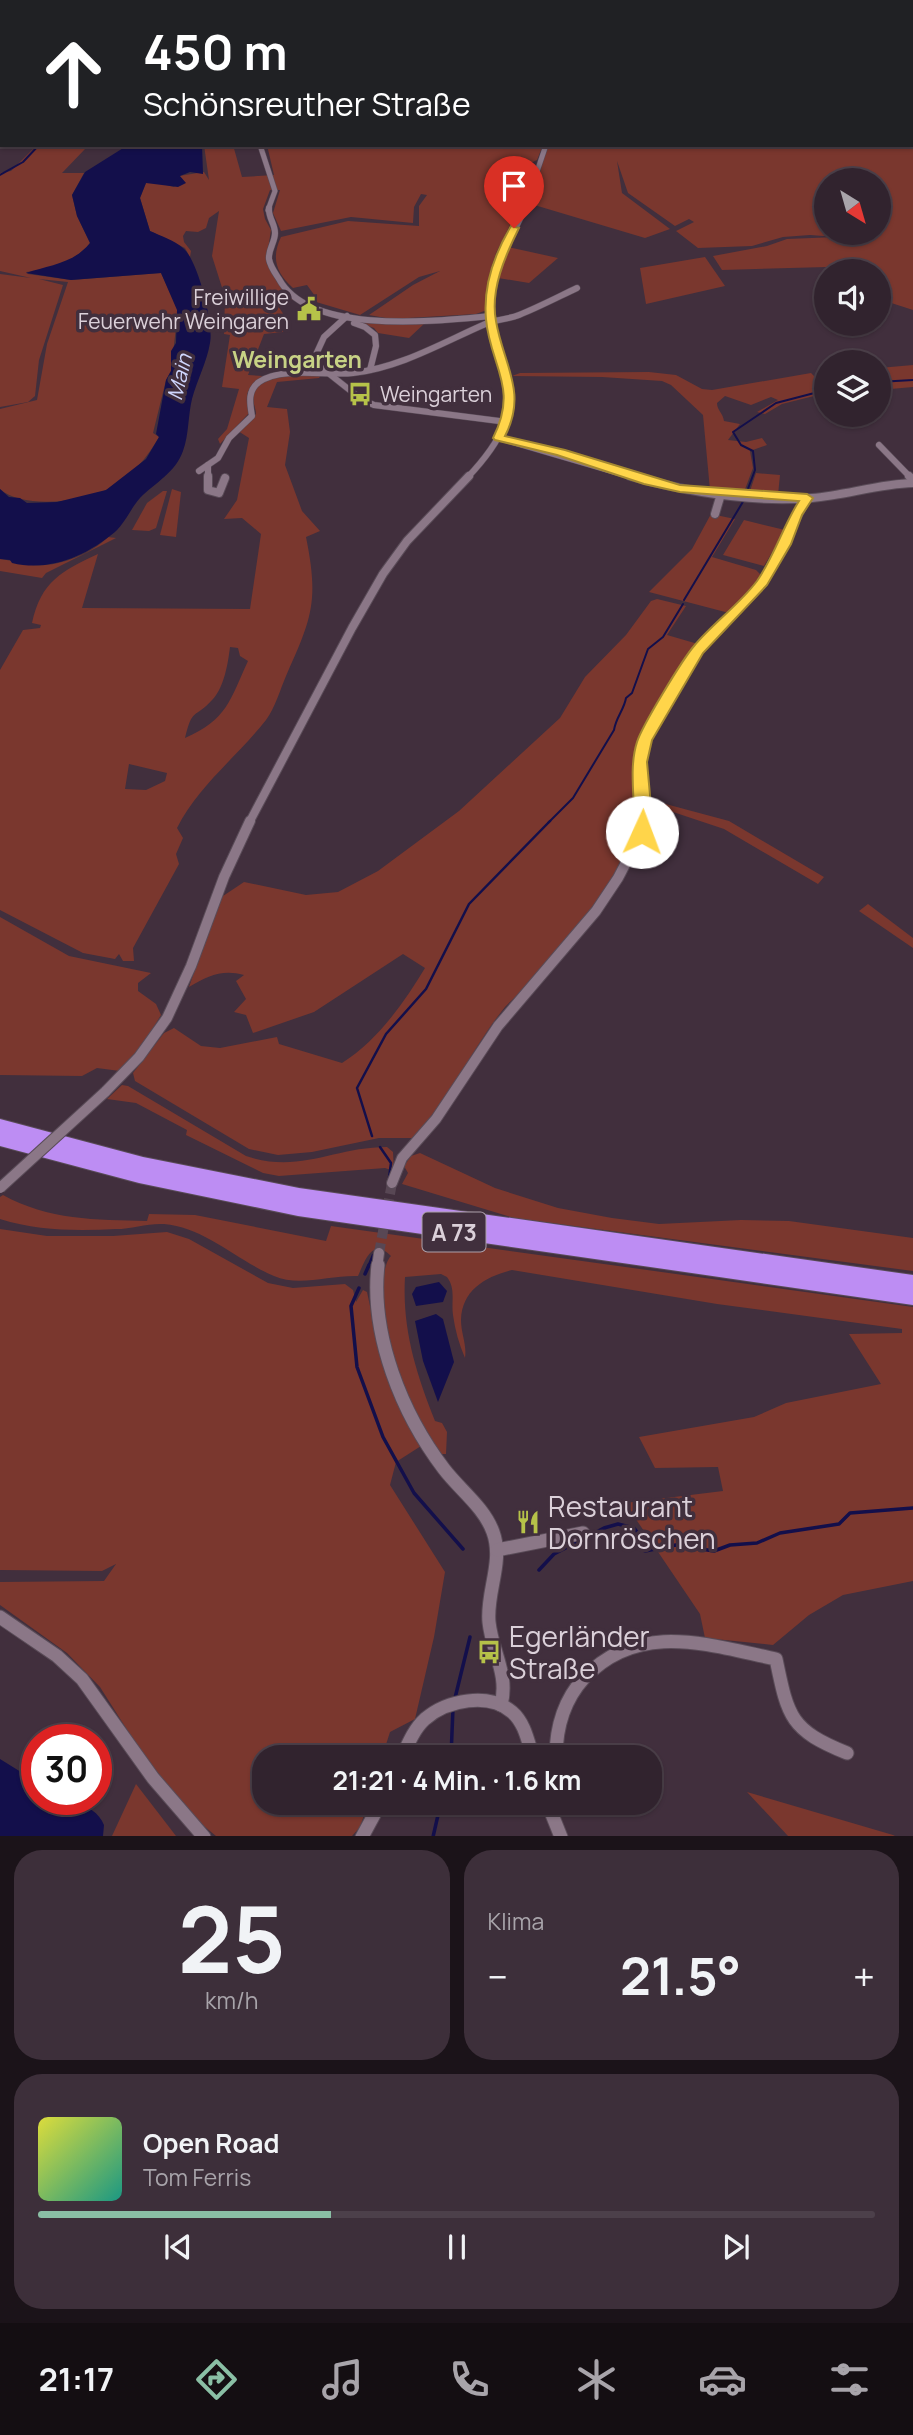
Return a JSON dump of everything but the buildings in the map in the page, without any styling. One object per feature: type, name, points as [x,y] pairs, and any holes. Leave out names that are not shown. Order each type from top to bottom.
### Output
[{"type":"highway","name":"A 73","points":[[0,1126],[144,1164],[299,1195],[913,1283]]},
{"type":"highway","name":"A 73","points":[[0,1139],[152,1179],[298,1208],[913,1297]]},
{"type":"street","points":[[261,147],[275,191],[268,212],[275,232],[269,256],[276,276],[286,288],[312,305],[365,325],[375,333],[377,347],[370,370]]},
{"type":"street","points":[[0,1188],[105,1093],[145,1050],[166,1020],[190,968],[224,877],[267,788],[359,613],[411,536],[481,462],[499,438],[507,422],[510,396],[508,372],[491,319],[498,261],[527,202],[545,147]]},
{"type":"street","points":[[507,422],[414,411],[366,402],[315,365],[315,354],[324,337],[346,318],[409,322],[517,316],[577,288]]},
{"type":"street","points":[[199,471],[218,458],[229,438],[252,416],[249,396],[257,383],[282,374],[354,373],[370,370],[432,349],[491,319]]},
{"type":"street","points":[[499,438],[561,452],[648,481],[721,494],[807,498],[878,485],[913,482]]},
{"type":"street","points":[[879,445],[913,482]]},
{"type":"street","points":[[208,465],[208,490],[219,493],[225,478]]},
{"type":"street","points":[[715,514],[721,494]]},
{"type":"street","points":[[392,1183],[402,1158],[436,1119],[498,1026],[596,911],[618,878],[642,832],[640,762],[645,740],[698,650],[709,636],[750,598],[767,575],[807,498]]},
{"type":"street","points":[[379,1253],[376,1297],[380,1326],[395,1372],[433,1454],[491,1527],[497,1550],[488,1614],[506,1680],[501,1705]]},
{"type":"street","points":[[497,1550],[583,1533]]},
{"type":"street","points":[[0,1617],[51,1651],[75,1672],[101,1702],[126,1741],[180,1811],[204,1836]]},
{"type":"street","points":[[557,1745],[559,1723],[575,1687],[618,1650],[647,1642],[694,1645],[776,1659],[786,1701],[798,1728],[814,1740],[847,1753]]},
{"type":"street","points":[[409,1745],[421,1724],[453,1705],[486,1701],[501,1705],[518,1719],[528,1745]]},
{"type":"street","points":[[362,1836],[374,1815]]},
{"type":"street","points":[[553,1815],[561,1836]]},
{"type":"shaded area","points":[[35,147],[90,147],[62,173],[84,173],[72,195],[77,216],[90,243],[84,250],[61,264],[26,272],[71,280],[161,273],[178,310],[171,371],[166,380],[153,433],[159,437],[132,473],[118,484],[98,493],[69,500],[53,502],[23,499],[0,489],[0,409],[37,400],[47,344],[68,282],[39,279],[63,285],[39,360],[35,396],[28,402],[0,407],[0,274],[31,278],[0,271],[0,173],[11,171]]},
{"type":"shaded area","points":[[204,147],[234,147],[242,177],[274,175],[267,147],[542,147],[537,160],[524,166],[523,189],[527,191],[496,253],[490,271],[487,310],[476,314],[391,319],[369,315],[413,285],[440,271],[419,277],[360,315],[306,299],[315,296],[307,285],[293,288],[279,271],[276,252],[281,237],[348,221],[419,226],[419,206],[427,195],[421,194],[414,207],[413,223],[351,217],[281,231],[273,213],[280,190],[270,190],[263,209],[271,230],[266,262],[277,282],[296,298],[278,306],[288,321],[283,332],[264,334],[248,375],[263,376],[248,392],[249,413],[220,444],[218,439],[227,429],[239,389],[222,387],[230,335],[224,334],[225,297],[212,256],[219,211],[209,218],[206,228],[198,232],[186,231],[183,236],[191,251],[190,257],[185,248],[150,231],[140,198],[146,183],[174,187],[181,179],[179,176],[204,172],[209,180]]},
{"type":"shaded area","points":[[546,147],[913,147],[913,310],[891,303],[891,259],[814,259],[814,267],[722,270],[713,256],[767,246],[787,239],[814,238],[814,245],[891,245],[891,168],[814,168],[814,235],[783,237],[752,246],[698,248],[676,231],[694,222],[689,219],[675,226],[628,193],[617,161],[622,193],[670,229],[645,238],[531,204]]},
{"type":"shaded area","points":[[508,247],[558,258],[529,283],[498,278]]},
{"type":"shaded area","points":[[705,257],[725,286],[646,304],[640,268]]},
{"type":"shaded area","points":[[352,320],[426,322],[409,338],[378,333],[374,328]]},
{"type":"shaded area","points":[[913,365],[913,387],[891,389],[891,367]]},
{"type":"shaded area","points":[[649,372],[676,375],[702,389],[712,390],[811,373],[814,376],[814,396],[782,404],[765,414],[757,412],[778,400],[771,397],[751,405],[725,396],[717,403],[724,421],[740,424],[728,440],[746,442],[762,438],[767,445],[750,451],[753,468],[744,492],[723,488],[710,490],[703,415],[671,385],[662,381],[602,377],[512,376],[520,373]]},
{"type":"shaded area","points":[[292,375],[321,375],[319,378],[277,382],[267,407],[287,409],[290,432],[285,465],[302,511],[320,531],[306,537],[312,594],[311,609],[302,639],[269,715],[196,799],[177,828],[183,838],[176,854],[179,864],[133,948],[134,961],[123,961],[119,954],[115,959],[83,953],[0,910],[0,670],[23,630],[40,628],[41,625],[32,623],[47,587],[64,572],[98,554],[82,608],[250,609],[261,534],[242,518],[224,519],[237,500],[249,438],[238,431],[256,414],[253,398],[255,390],[262,383]],"holes":[[[230,647],[238,648],[240,656],[248,661],[231,698],[210,724],[185,738],[192,717],[213,699],[223,682]],[[129,764],[167,773],[165,781],[146,790],[125,789]]]},
{"type":"shaded area","points":[[756,473],[780,475],[778,495],[749,494]]},
{"type":"shaded area","points":[[172,489],[181,492],[176,537],[160,535]]},
{"type":"shaded area","points":[[167,491],[156,528],[149,531],[132,530],[147,503]]},
{"type":"shaded area","points":[[711,514],[735,519],[712,557],[756,570],[763,577],[729,613],[649,592],[692,549]]},
{"type":"shaded area","points":[[744,520],[785,530],[764,566],[723,555]]},
{"type":"shaded area","points":[[108,537],[116,538],[82,555]]},
{"type":"shaded area","points":[[82,555],[46,573],[42,578],[0,571],[0,559],[31,565],[51,564]]},
{"type":"shaded area","points":[[657,599],[686,606],[667,635],[698,644],[637,748],[638,820],[633,844],[626,860],[602,898],[571,936],[529,985],[505,1007],[438,1107],[412,1138],[379,1138],[312,1152],[278,1155],[249,1149],[135,1081],[133,1073],[164,1033],[174,1028],[201,1046],[220,1048],[277,1037],[279,1044],[342,1063],[367,1044],[399,1008],[425,968],[403,954],[314,1012],[253,1033],[246,1015],[234,1012],[246,999],[236,981],[244,975],[215,975],[189,987],[220,898],[244,882],[306,895],[338,892],[378,871],[459,811],[560,718],[585,677],[626,635],[651,601]]},
{"type":"shaded area","points":[[647,799],[729,821],[824,877],[818,884],[724,829],[652,805]]},
{"type":"shaded area","points":[[868,904],[913,938],[913,948],[859,911]]},
{"type":"shaded area","points":[[0,917],[69,956],[151,973],[138,983],[138,991],[156,1004],[161,1015],[142,1046],[120,1071],[97,1068],[82,1076],[0,1075]]},
{"type":"shaded area","points":[[122,1085],[128,1086],[246,1156],[265,1161],[300,1161],[387,1147],[393,1152],[394,1171],[385,1168],[279,1176],[263,1173],[186,1135],[187,1130],[136,1103],[107,1099]]},
{"type":"shaded area","points":[[420,1153],[495,1188],[558,1208],[612,1218],[659,1224],[741,1220],[789,1221],[913,1238],[913,1271],[514,1218],[402,1184],[408,1173],[404,1166],[411,1156]]},
{"type":"shaded area","points":[[3,1195],[37,1209],[73,1217],[147,1221],[149,1214],[195,1215],[326,1241],[331,1226],[913,1307],[913,1581],[843,1595],[809,1615],[773,1645],[705,1638],[700,1614],[625,1503],[723,1491],[718,1467],[655,1468],[639,1437],[754,1417],[786,1403],[881,1384],[849,1334],[902,1333],[902,1329],[717,1304],[512,1270],[484,1281],[470,1293],[462,1310],[461,1320],[465,1358],[455,1326],[452,1291],[447,1277],[441,1274],[405,1277],[408,1333],[416,1368],[435,1421],[442,1423],[447,1432],[446,1454],[441,1454],[413,1407],[384,1328],[380,1280],[391,1256],[384,1251],[379,1249],[370,1253],[358,1276],[304,1281],[284,1279],[261,1270],[207,1238],[179,1226],[158,1224],[122,1229],[72,1230],[29,1226],[0,1219],[0,1197]]},
{"type":"shaded area","points":[[0,1229],[47,1236],[113,1236],[167,1232],[189,1239],[268,1283],[293,1288],[345,1284],[353,1290],[356,1302],[363,1290],[367,1292],[378,1343],[421,1446],[396,1462],[390,1485],[445,1572],[434,1637],[415,1719],[390,1732],[386,1745],[252,1745],[252,1815],[364,1815],[360,1827],[352,1836],[216,1836],[182,1808],[100,1687],[67,1653],[0,1605],[0,1582],[104,1581],[116,1564],[102,1571],[0,1570]]},
{"type":"shaded area","points":[[136,1784],[176,1836],[112,1836]]},
{"type":"shaded area","points":[[747,1792],[893,1835],[895,1836],[788,1836]]},
{"type":"water","name":"Main","points":[[125,147],[202,147],[203,174],[190,172],[180,176],[186,183],[178,187],[146,183],[140,198],[150,231],[183,248],[194,265],[210,322],[210,343],[192,399],[185,445],[180,459],[140,498],[119,528],[104,541],[67,560],[40,565],[12,563],[10,560],[0,559],[0,489],[9,497],[20,498],[27,503],[57,502],[106,490],[146,459],[159,437],[156,434],[166,380],[171,371],[171,351],[176,343],[177,310],[161,273],[71,280],[26,273],[68,260],[90,243],[77,216],[72,195],[85,172]]},
{"type":"water","points":[[439,1282],[447,1291],[443,1302],[416,1306],[412,1294],[416,1287]]},
{"type":"water","points":[[436,1314],[443,1319],[454,1362],[438,1402],[423,1361],[415,1321]]},
{"type":"water","points":[[0,1759],[21,1772],[21,1815],[97,1815],[104,1825],[103,1836],[0,1836]]},
{"type":"waterway","points":[[0,175],[23,162],[37,147]]},
{"type":"waterway","points":[[891,381],[913,380]]},
{"type":"waterway","points":[[746,494],[755,470],[753,451],[741,445],[733,432],[776,403],[814,393]]},
{"type":"waterway","points":[[684,600],[744,500]]},
{"type":"waterway","points":[[550,821],[573,798],[614,730],[626,698],[632,693],[648,649],[663,637],[683,604]]},
{"type":"waterway","points":[[372,1136],[357,1088],[386,1034],[426,989],[469,904],[550,821]]},
{"type":"waterway","points":[[380,1147],[391,1163],[389,1178]]},
{"type":"waterway","points":[[368,1267],[373,1255]]},
{"type":"waterway","points":[[365,1274],[369,1265]]},
{"type":"waterway","points":[[359,1288],[351,1306],[357,1367],[383,1437],[414,1493],[463,1549]]},
{"type":"waterway","points":[[539,1570],[554,1554],[604,1528],[618,1524],[634,1528],[642,1539],[641,1548],[645,1551],[676,1545],[714,1551],[730,1545],[757,1543],[780,1533],[839,1524],[850,1513],[913,1508]]},
{"type":"waterway","points":[[455,1698],[470,1637]]},
{"type":"waterway","points":[[451,1745],[453,1708]]},
{"type":"waterway","points":[[433,1836],[438,1815]]},
{"type":"tunnel","points":[[379,1253],[392,1183]]},
{"type":"place","name":"Freiwillige Feuerwehr Weingaren","points":[[309,309]]},
{"type":"place","name":"Weingarten","points":[[360,394]]},
{"type":"place","name":"Restaurant Dornröschen","points":[[528,1522]]},
{"type":"place","name":"Egerländer Straße","points":[[489,1652]]},
{"type":"district","name":"Weingarten","points":[[297,359]]},
{"type":"route","points":[[514,228],[498,261],[490,305],[491,321],[510,385],[510,409],[499,438],[561,452],[680,489],[807,498],[761,585],[698,650],[645,740],[640,762],[642,832]]}]
